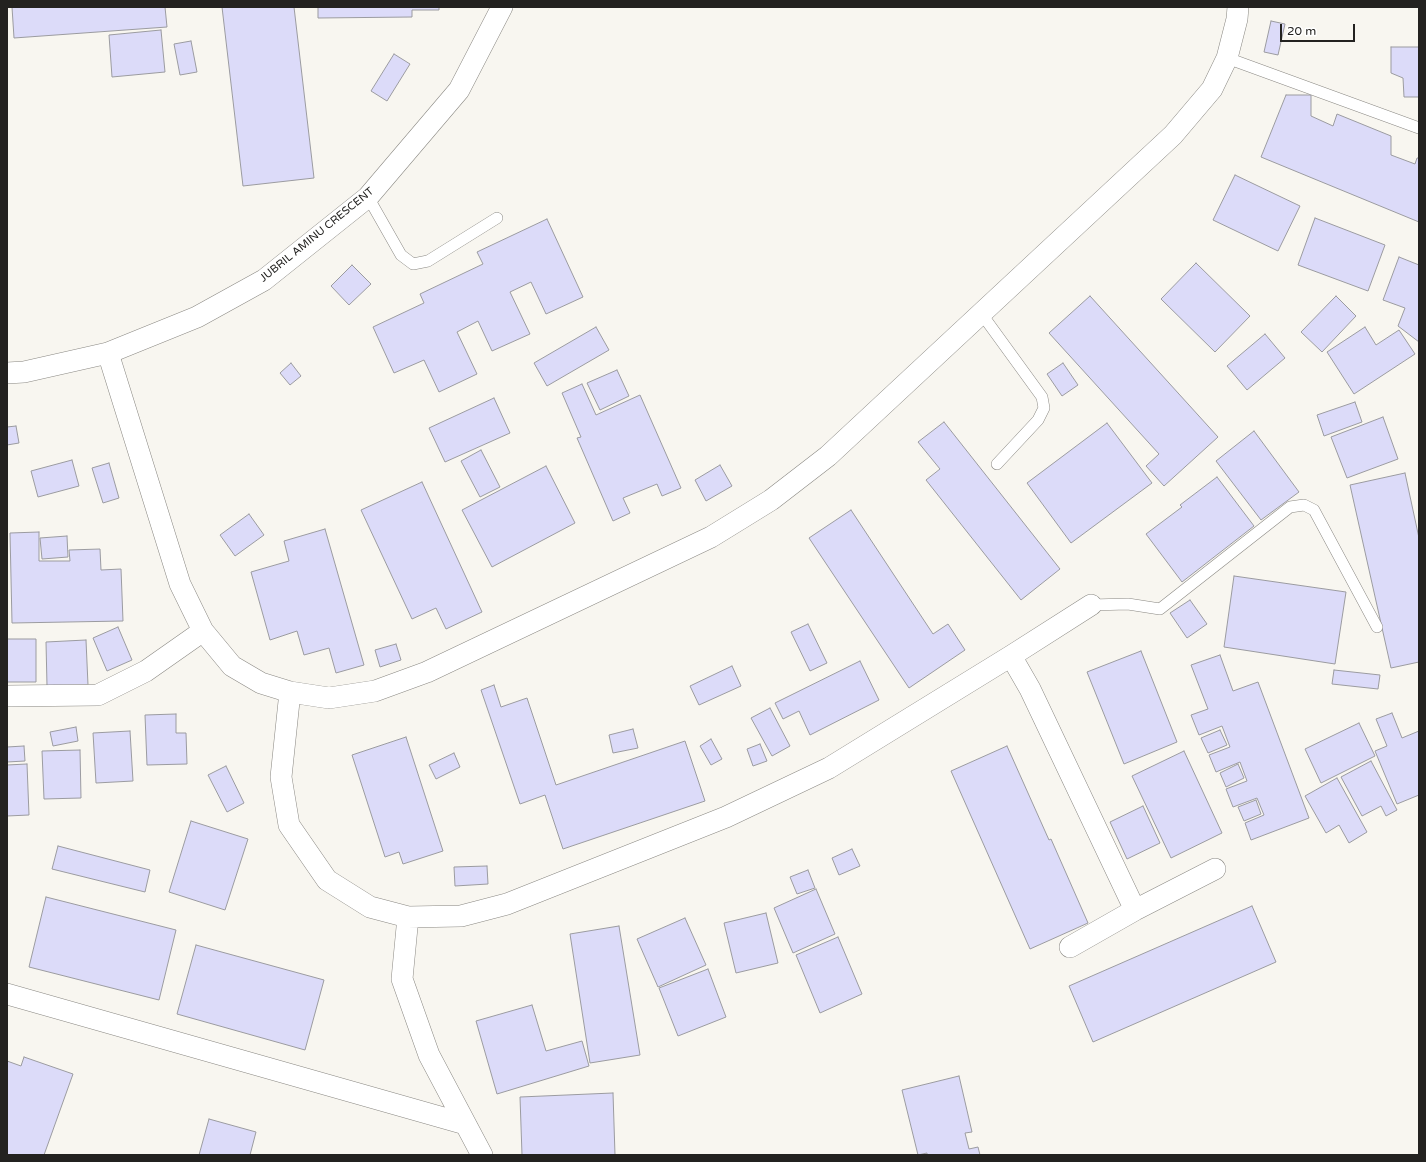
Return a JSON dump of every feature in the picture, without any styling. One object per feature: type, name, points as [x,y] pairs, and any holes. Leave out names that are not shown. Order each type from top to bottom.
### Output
[{"type":"street","name":"JUBRIL AMINU CRESCENT","points":[[7,373],[24,372],[108,354],[197,317],[264,280],[368,197],[459,90],[502,7]]},
{"type":"street","points":[[108,354],[180,584],[203,632],[232,666],[261,683],[290,692],[329,698],[375,691],[427,672],[711,537],[771,500],[828,456],[1173,135],[1212,89],[1227,58],[1237,19],[1238,7]]},
{"type":"street","points":[[290,692],[281,777],[289,825],[327,880],[370,907],[408,917],[461,916],[507,904],[726,818],[829,768],[1011,656],[1091,604]]},
{"type":"street","points":[[7,696],[98,695],[146,672],[203,632]]},
{"type":"street","points":[[1011,656],[1030,690],[1135,910]]},
{"type":"street","points":[[1070,947],[1135,910],[1215,869]]},
{"type":"street","points":[[408,917],[402,979],[429,1054],[482,1155]]},
{"type":"street","points":[[7,994],[465,1124]]},
{"type":"lane","points":[[1227,58],[1419,128]]},
{"type":"lane","points":[[368,197],[401,255],[413,264],[428,261],[497,218]]},
{"type":"lane","points":[[981,313],[1042,397],[1044,408],[1038,420],[997,464]]},
{"type":"lane","points":[[1091,604],[1128,604],[1160,609],[1290,507],[1304,505],[1314,510],[1378,627]]},
{"type":"building","points":[[12,7],[165,7],[167,27],[14,38]]},
{"type":"building","points":[[222,7],[294,7],[314,178],[243,186]]},
{"type":"building","points":[[318,7],[439,7],[439,10],[412,10],[412,17],[318,18]]},
{"type":"building","points":[[1271,21],[1285,24],[1278,55],[1264,52]]},
{"type":"building","points":[[161,30],[165,72],[112,77],[109,35]]},
{"type":"building","points":[[191,41],[197,72],[180,75],[174,44]]},
{"type":"building","points":[[1391,47],[1419,47],[1419,97],[1404,97],[1403,78],[1391,73]]},
{"type":"building","points":[[394,54],[410,64],[387,101],[371,91]]},
{"type":"building","points":[[1286,95],[1311,95],[1311,116],[1333,126],[1337,114],[1391,136],[1391,155],[1415,164],[1417,158],[1419,158],[1419,222],[1261,157]]},
{"type":"building","points":[[1235,175],[1300,206],[1278,251],[1213,220]]},
{"type":"building","points":[[1315,218],[1385,245],[1368,291],[1298,265]]},
{"type":"building","points":[[547,219],[583,297],[546,314],[531,282],[510,292],[530,334],[492,351],[478,321],[457,332],[477,374],[439,392],[424,360],[394,373],[373,327],[424,303],[420,294],[483,264],[477,252]]},
{"type":"building","points":[[1399,257],[1419,265],[1419,342],[1398,326],[1405,308],[1383,300]]},
{"type":"building","points":[[1196,263],[1250,316],[1215,352],[1161,299]]},
{"type":"building","points":[[352,265],[371,284],[349,305],[331,286]]},
{"type":"building","points":[[1090,296],[1218,437],[1164,486],[1146,466],[1159,454],[1049,333]]},
{"type":"building","points":[[1336,296],[1356,316],[1322,352],[1301,332]]},
{"type":"building","points":[[596,327],[609,350],[547,386],[534,363]]},
{"type":"building","points":[[1365,327],[1376,345],[1399,330],[1415,354],[1354,394],[1327,352]]},
{"type":"building","points":[[1265,334],[1285,358],[1247,390],[1227,366]]},
{"type":"building","points":[[291,363],[301,376],[290,385],[280,373]]},
{"type":"building","points":[[1063,363],[1078,385],[1062,396],[1047,374]]},
{"type":"building","points":[[617,370],[629,396],[600,410],[587,383]]},
{"type":"building","points":[[582,384],[596,415],[640,395],[681,488],[662,496],[657,484],[623,498],[630,513],[613,521],[577,438],[581,437],[562,393]]},
{"type":"building","points":[[494,398],[510,433],[445,462],[429,428]]},
{"type":"building","points":[[1355,402],[1362,422],[1324,436],[1317,415]]},
{"type":"building","points":[[1383,417],[1398,459],[1347,478],[1331,437]]},
{"type":"building","points":[[944,422],[1060,569],[1021,600],[926,480],[940,469],[918,442]]},
{"type":"building","points":[[1107,423],[1152,483],[1071,543],[1027,483]]},
{"type":"building","points":[[16,426],[19,443],[7,445],[7,427]]},
{"type":"building","points":[[1254,431],[1299,492],[1261,520],[1216,461]]},
{"type":"building","points":[[481,450],[500,487],[480,497],[461,461]]},
{"type":"building","points":[[72,460],[79,486],[38,497],[31,471]]},
{"type":"building","points":[[109,463],[119,498],[103,503],[92,468]]},
{"type":"building","points":[[720,465],[732,486],[706,501],[695,480]]},
{"type":"building","points":[[546,466],[575,523],[492,567],[462,510]]},
{"type":"building","points":[[1405,473],[1419,538],[1419,662],[1391,668],[1350,485]]},
{"type":"building","points":[[1217,477],[1254,526],[1182,582],[1146,534],[1182,507],[1180,505]]},
{"type":"building","points":[[422,482],[482,612],[446,629],[436,608],[412,619],[361,510]]},
{"type":"building","points":[[851,510],[933,634],[948,624],[965,650],[909,688],[809,538]]},
{"type":"building","points":[[249,514],[264,535],[235,556],[220,535]]},
{"type":"building","points":[[325,529],[364,665],[336,673],[329,648],[304,655],[297,631],[270,640],[251,572],[289,561],[284,541]]},
{"type":"building","points":[[39,532],[39,561],[70,561],[69,550],[100,549],[101,570],[121,569],[123,621],[12,623],[10,533]]},
{"type":"building","points":[[67,536],[68,557],[42,559],[40,538]]},
{"type":"building","points":[[1234,576],[1346,592],[1335,664],[1224,647]]},
{"type":"building","points":[[1190,600],[1207,624],[1187,638],[1170,613]]},
{"type":"building","points":[[808,624],[827,663],[810,671],[791,632]]},
{"type":"building","points":[[118,627],[132,660],[107,671],[93,638]]},
{"type":"building","points":[[7,639],[36,639],[36,682],[7,682]]},
{"type":"building","points":[[86,640],[88,685],[47,686],[46,642]]},
{"type":"building","points":[[396,644],[401,660],[380,667],[375,650]]},
{"type":"building","points":[[1141,651],[1177,742],[1124,764],[1087,672]]},
{"type":"building","points":[[1220,655],[1233,691],[1258,682],[1309,818],[1251,840],[1245,823],[1264,815],[1257,798],[1233,807],[1226,789],[1247,781],[1240,762],[1216,772],[1209,755],[1230,747],[1222,726],[1199,735],[1191,715],[1208,709],[1191,665]]},
{"type":"building","points":[[860,661],[879,700],[810,735],[799,711],[783,719],[775,703]]},
{"type":"building","points":[[732,666],[741,686],[699,705],[690,686]]},
{"type":"building","points":[[1334,670],[1380,675],[1378,689],[1332,684]]},
{"type":"building","points":[[494,685],[501,707],[527,698],[556,785],[685,741],[705,801],[563,849],[545,795],[520,804],[481,690]]},
{"type":"building","points":[[770,708],[790,746],[772,756],[751,718]]},
{"type":"building","points":[[1392,713],[1402,738],[1419,731],[1419,795],[1397,804],[1375,751],[1387,746],[1376,719]]},
{"type":"building","points":[[176,714],[176,733],[186,733],[187,764],[147,765],[145,715]]},
{"type":"building","points":[[1359,723],[1375,756],[1321,783],[1305,749]]},
{"type":"building","points":[[76,727],[78,741],[53,746],[50,732]]},
{"type":"building","points":[[633,729],[638,748],[613,753],[609,735]]},
{"type":"building","points":[[1220,730],[1227,745],[1208,753],[1201,738]]},
{"type":"building","points":[[130,731],[133,781],[96,783],[93,733]]},
{"type":"building","points":[[406,737],[443,851],[403,864],[399,852],[385,857],[352,755]]},
{"type":"building","points":[[711,739],[722,759],[711,765],[700,746]]},
{"type":"building","points":[[760,744],[767,761],[753,766],[747,749]]},
{"type":"building","points":[[24,746],[25,761],[7,762],[7,747]]},
{"type":"building","points":[[1007,746],[1049,840],[1051,839],[1088,923],[1030,949],[951,771]]},
{"type":"building","points":[[80,750],[81,798],[44,799],[42,751]]},
{"type":"building","points":[[1184,751],[1222,833],[1171,858],[1132,776]]},
{"type":"building","points":[[454,753],[460,767],[436,779],[429,765]]},
{"type":"building","points":[[1371,761],[1397,810],[1386,816],[1381,806],[1362,816],[1341,777]]},
{"type":"building","points":[[27,764],[29,815],[7,816],[7,765]]},
{"type":"building","points":[[1238,764],[1244,778],[1226,787],[1220,773]]},
{"type":"building","points":[[226,766],[244,803],[227,812],[208,775]]},
{"type":"building","points":[[1337,778],[1367,832],[1349,843],[1339,825],[1326,833],[1305,796]]},
{"type":"building","points":[[1256,800],[1261,814],[1244,821],[1238,807]]},
{"type":"building","points":[[1143,806],[1160,843],[1127,859],[1110,822]]},
{"type":"building","points":[[191,821],[248,839],[225,910],[169,892]]},
{"type":"building","points":[[58,846],[150,870],[145,892],[52,869]]},
{"type":"building","points":[[852,849],[860,866],[839,875],[832,858]]},
{"type":"building","points":[[487,866],[488,884],[455,886],[454,867]]},
{"type":"building","points":[[808,870],[815,888],[797,894],[790,877]]},
{"type":"building","points":[[816,889],[835,934],[793,953],[774,908]]},
{"type":"building","points":[[46,897],[176,930],[159,1000],[29,967]]},
{"type":"building","points":[[1252,906],[1276,962],[1093,1042],[1069,986]]},
{"type":"building","points":[[766,913],[778,963],[736,973],[724,923]]},
{"type":"building","points":[[685,918],[706,965],[658,987],[637,939]]},
{"type":"building","points":[[619,926],[640,1055],[590,1063],[570,934]]},
{"type":"building","points":[[838,937],[862,994],[820,1013],[796,955]]},
{"type":"building","points":[[196,945],[324,980],[305,1050],[177,1014]]},
{"type":"building","points":[[708,969],[726,1017],[678,1036],[659,988]]},
{"type":"building","points":[[532,1005],[546,1051],[582,1041],[589,1066],[497,1094],[476,1021]]},
{"type":"building","points":[[24,1057],[73,1074],[44,1155],[7,1155],[7,1061],[21,1066]]},
{"type":"building","points":[[959,1076],[972,1132],[965,1133],[969,1149],[978,1147],[980,1155],[927,1155],[927,1153],[918,1155],[902,1090]]},
{"type":"building","points":[[613,1093],[615,1155],[522,1155],[520,1097]]},
{"type":"building","points":[[209,1119],[256,1132],[250,1155],[199,1155]]}]
